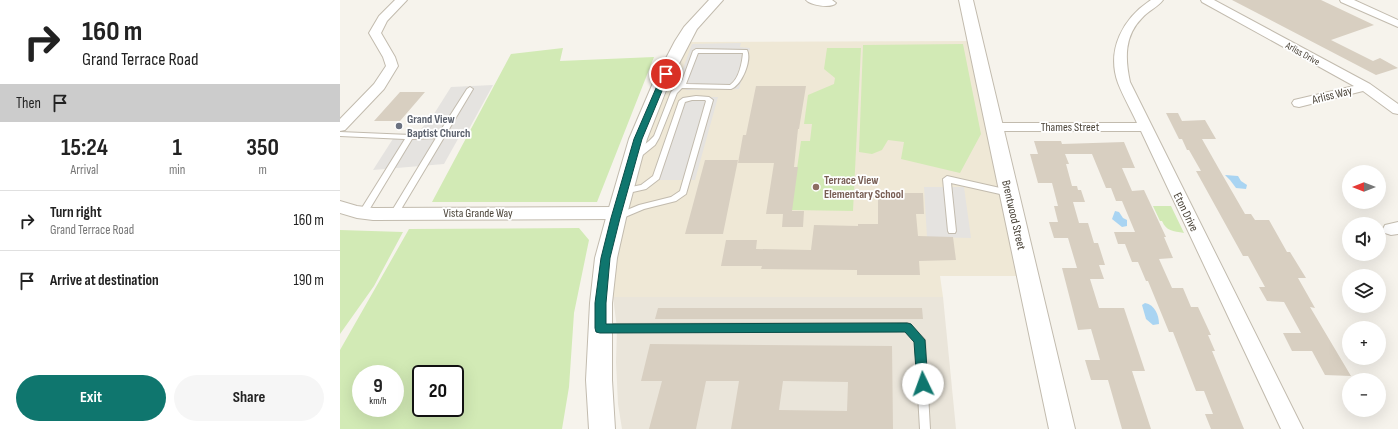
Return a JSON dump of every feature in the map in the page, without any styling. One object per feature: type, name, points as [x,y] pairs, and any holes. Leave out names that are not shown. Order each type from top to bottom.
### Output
[{"type":"street","points":[[340,127],[379,86],[392,66],[390,57],[378,41],[375,33],[378,24],[402,0]]},
{"type":"street","points":[[602,429],[599,380],[601,303],[606,258],[616,216],[640,133],[659,88],[687,51],[691,27],[716,0]]},
{"type":"street","points":[[811,0],[830,3]]},
{"type":"street","name":"Brentwood Street","points":[[966,0],[1062,429]]},
{"type":"street","name":"Eton Drive","points":[[1158,0],[1137,15],[1129,25],[1121,45],[1121,65],[1124,82],[1292,429]]},
{"type":"street","name":"Arliss Drive","points":[[1206,0],[1365,87],[1398,110]]},
{"type":"street","points":[[1345,0],[1398,24]]},
{"type":"street","name":"Arliss Way","points":[[1299,103],[1365,87]]},
{"type":"street","name":"Thames Street","points":[[994,127],[1145,127]]},
{"type":"street","name":"Vista Grande Way","points":[[340,207],[363,213],[616,216]]},
{"type":"lane","points":[[632,159],[652,143],[657,136],[674,92],[679,88],[685,82],[687,51],[745,51],[746,54],[739,81],[731,87],[679,88],[659,88]]},
{"type":"lane","points":[[394,214],[470,89]]},
{"type":"lane","points":[[616,216],[673,199],[683,192],[710,100],[706,98],[686,98],[682,101],[656,178],[642,187],[623,192]]},
{"type":"lane","points":[[340,134],[410,137],[442,135]]},
{"type":"lane","points":[[363,213],[410,137]]},
{"type":"lane","points":[[952,231],[946,179],[1009,193]]},
{"type":"lane","points":[[600,328],[907,327],[920,340],[925,429]]},
{"type":"shaded area","name":"Terrace View Elementary School","points":[[967,41],[1017,276],[940,276],[943,297],[613,297],[614,278],[620,242],[649,131],[690,42]]},
{"type":"shaded area","points":[[741,43],[740,47],[750,48],[739,89],[686,90],[679,79],[692,44]]},
{"type":"shaded area","points":[[493,85],[469,129],[463,130],[444,164],[373,170],[396,134],[411,133],[421,129],[432,117],[451,87]]},
{"type":"shaded area","points":[[682,97],[718,97],[695,180],[653,180]]},
{"type":"shaded area","points":[[924,187],[964,187],[971,238],[927,237]]},
{"type":"shaded area","points":[[613,297],[943,297],[956,429],[622,429],[618,404],[616,362],[617,328]]},
{"type":"green space","points":[[963,44],[981,134],[960,173],[901,159],[904,142],[888,140],[882,150],[872,154],[859,152],[863,45]]},
{"type":"green space","points":[[563,48],[560,61],[654,57],[597,202],[432,202],[511,54]]},
{"type":"green space","points":[[827,48],[861,48],[853,211],[791,210],[801,141],[810,141],[812,124],[804,124],[808,95],[834,84],[835,78],[824,69]]},
{"type":"green space","points":[[1153,206],[1171,206],[1184,233],[1168,229],[1162,221],[1160,221]]},
{"type":"green space","points":[[579,228],[589,240],[574,313],[569,387],[562,429],[340,429],[340,350],[409,229]]},
{"type":"green space","points":[[340,230],[403,232],[374,286],[340,334]]},
{"type":"water","points":[[1225,175],[1238,176],[1241,181],[1247,185],[1246,189],[1236,188]]},
{"type":"water","points":[[1115,211],[1119,212],[1123,218],[1127,220],[1127,226],[1122,227],[1112,219]]},
{"type":"water","points":[[1145,303],[1154,308],[1156,311],[1159,324],[1153,325],[1146,319],[1142,305]]},
{"type":"building","points":[[1232,0],[1321,0],[1374,25],[1331,40],[1373,61],[1380,58],[1398,68],[1376,75]]},
{"type":"building","points":[[756,86],[806,86],[798,129],[794,167],[798,167],[792,211],[804,211],[803,227],[782,227],[783,214],[766,214],[774,163],[738,163],[743,135],[746,135]]},
{"type":"building","points":[[400,92],[425,92],[400,121],[374,121]]},
{"type":"building","points":[[1166,113],[1178,113],[1182,121],[1205,120],[1216,139],[1202,139],[1219,169],[1245,214],[1251,214],[1255,220],[1269,220],[1287,252],[1290,252],[1306,278],[1298,278],[1315,308],[1310,307],[1342,361],[1342,365],[1344,365],[1349,373],[1342,373],[1342,376],[1325,375],[1312,351],[1292,351],[1283,333],[1301,333],[1284,302],[1267,301],[1259,287],[1265,287],[1248,256],[1243,256],[1196,171],[1201,171],[1189,150],[1187,150],[1182,139],[1179,139]]},
{"type":"building","points":[[1034,141],[1061,141],[1062,144],[1124,142],[1135,168],[1122,168],[1132,191],[1144,190],[1166,237],[1164,237],[1173,258],[1159,259],[1172,288],[1183,288],[1191,307],[1198,307],[1211,335],[1208,335],[1215,351],[1212,351],[1244,429],[1211,429],[1205,414],[1213,414],[1204,391],[1196,391],[1173,332],[1169,332],[1148,281],[1146,281],[1138,262],[1132,262],[1125,244],[1118,244],[1114,232],[1135,232],[1122,201],[1116,201],[1111,188],[1106,188],[1092,154],[1065,154],[1069,164],[1066,164],[1072,186],[1077,186],[1078,190],[1081,190],[1085,202],[1073,202],[1079,223],[1088,223],[1094,243],[1098,243],[1105,265],[1099,265],[1104,279],[1090,279],[1099,308],[1124,308],[1145,371],[1132,371],[1151,429],[1122,429],[1108,380],[1091,380],[1085,360],[1100,360],[1091,329],[1078,330],[1062,268],[1077,268],[1068,238],[1054,238],[1049,222],[1058,222],[1054,206],[1058,206],[1052,183],[1038,183],[1030,154],[1038,154]]},
{"type":"building","points":[[705,160],[738,160],[723,234],[685,234]]},
{"type":"building","points":[[878,193],[923,193],[924,214],[916,214],[918,236],[953,237],[956,260],[919,261],[920,275],[857,275],[857,270],[761,269],[762,266],[721,266],[726,240],[757,240],[756,249],[811,250],[814,225],[858,226],[858,224],[878,224]]},
{"type":"building","points":[[658,308],[922,308],[923,319],[655,319]]},
{"type":"building","points":[[650,344],[892,346],[893,429],[731,429],[739,381],[706,381],[696,429],[649,429],[662,381],[641,381]],"holes":[[[783,381],[848,382],[847,411],[779,410]]]},
{"type":"place","name":"Grand View Baptist Church","points":[[399,126]]},
{"type":"place","name":"Terrace View Elementary School","points":[[816,187]]},
{"type":"route","points":[[666,74],[638,139],[616,218],[606,258],[600,328],[907,327],[920,340],[923,384]]}]
